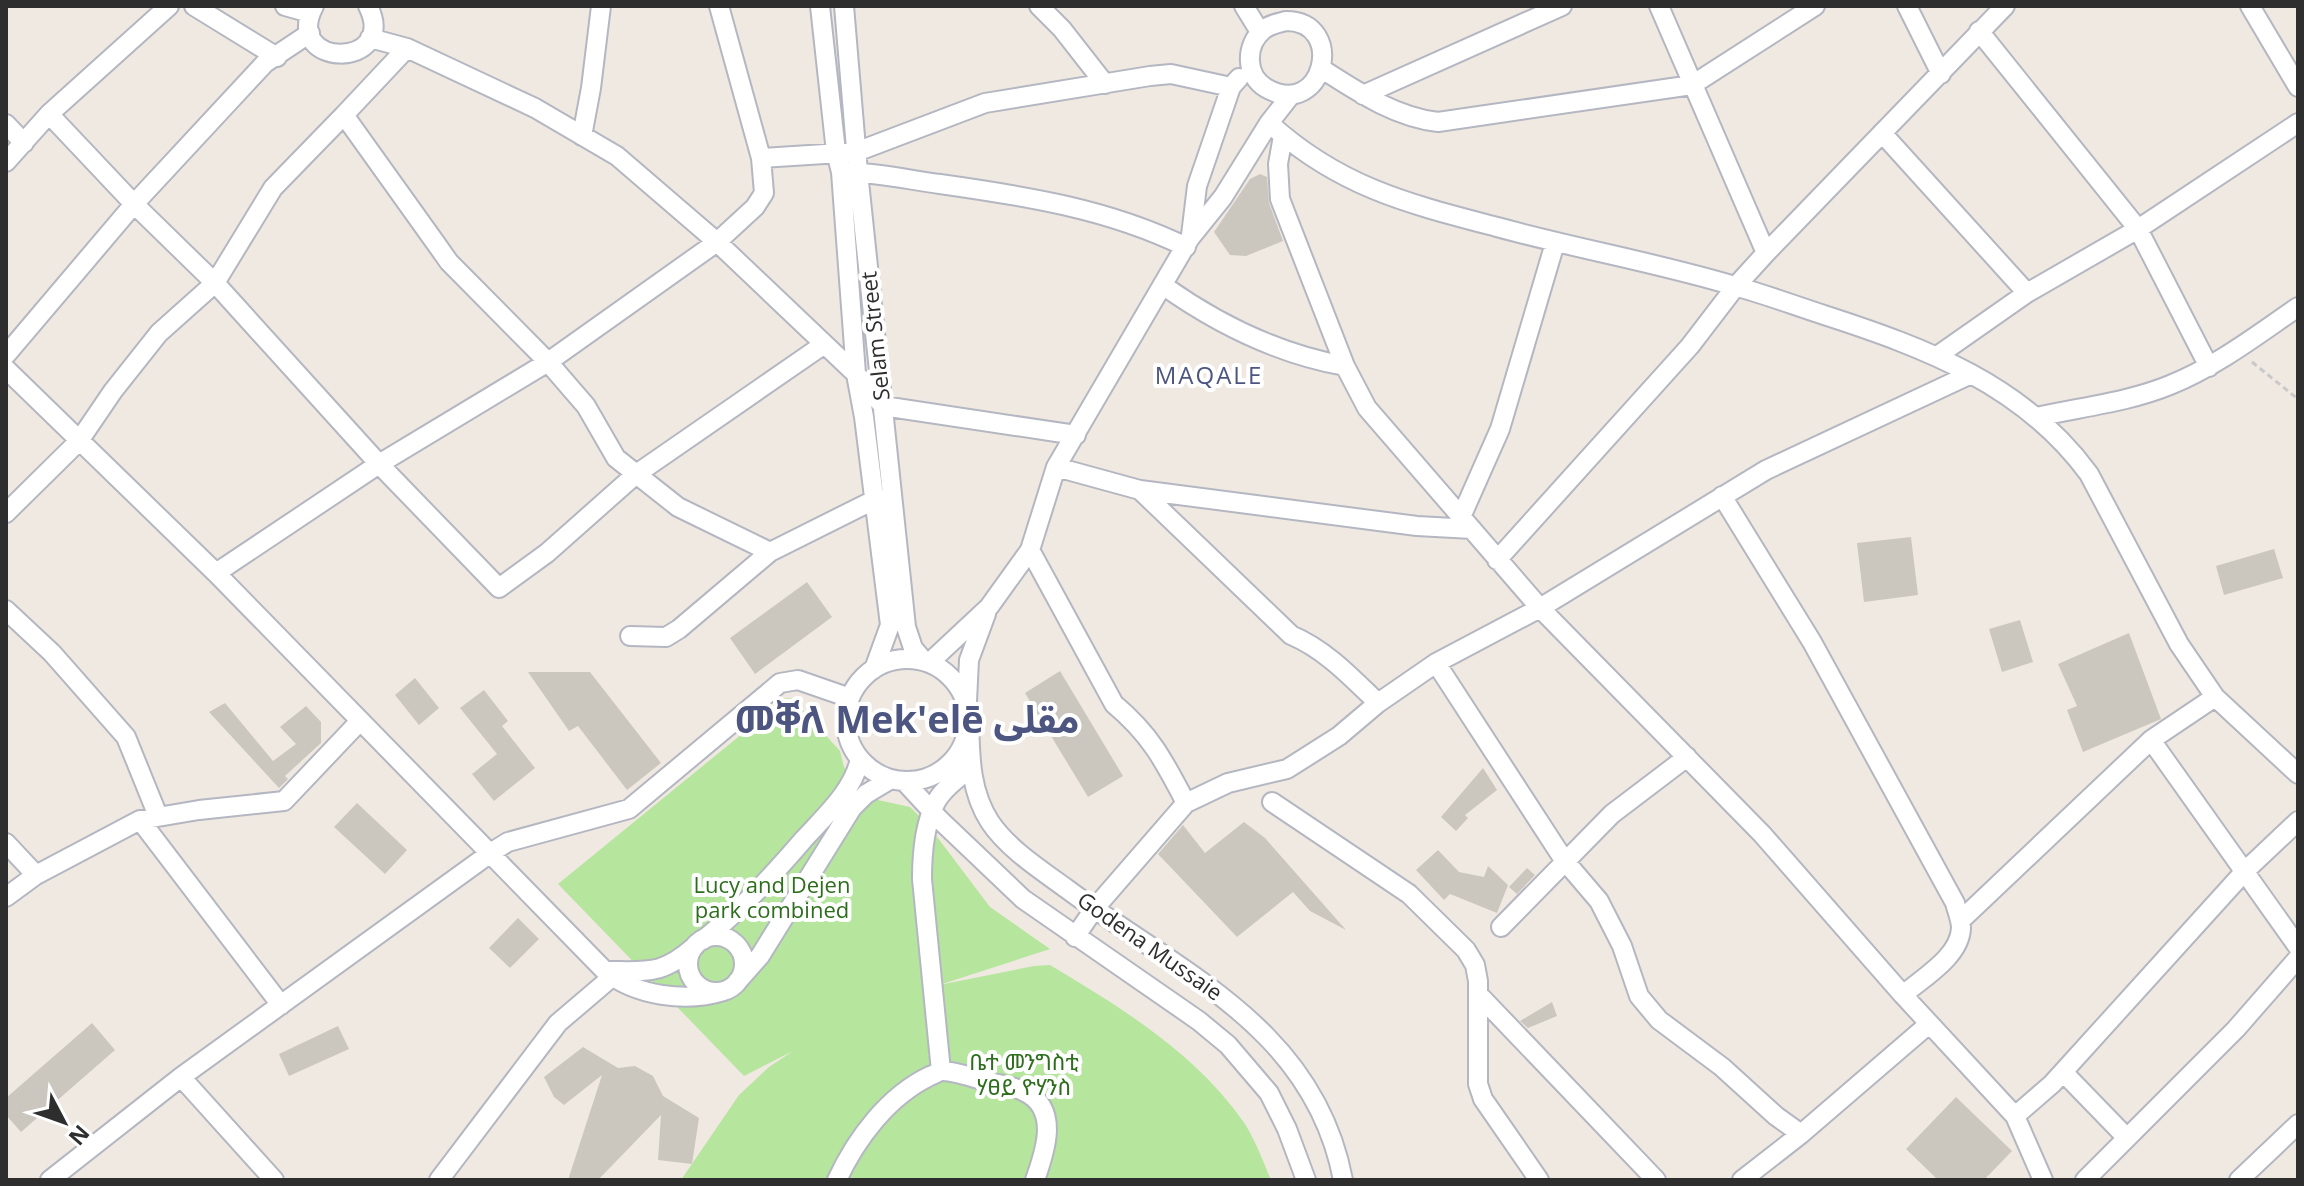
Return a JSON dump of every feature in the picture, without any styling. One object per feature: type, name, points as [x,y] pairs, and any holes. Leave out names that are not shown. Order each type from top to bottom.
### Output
[{"type":"street","points":[[6,162],[49,114],[169,6]]},
{"type":"street","points":[[194,6],[277,57]]},
{"type":"street","points":[[285,6],[312,9],[310,33],[319,47],[334,55],[351,54],[370,38],[373,18],[368,6]]},
{"type":"street","points":[[582,136],[601,6]]},
{"type":"street","points":[[216,573],[379,464],[548,362],[717,242],[755,207],[764,193],[761,158],[719,6]]},
{"type":"street","name":"Selam Street","points":[[820,6],[836,152],[850,172],[883,406],[883,499]]},
{"type":"street","name":"Selam Street","points":[[844,6],[856,152],[850,172],[856,374],[906,627],[913,648],[926,662]]},
{"type":"street","points":[[845,26],[855,6]]},
{"type":"street","points":[[1039,6],[1062,29],[1105,84]]},
{"type":"street","points":[[1244,6],[1260,32]]},
{"type":"street","points":[[1363,95],[1562,6]]},
{"type":"street","points":[[1659,6],[1766,253]]},
{"type":"street","points":[[1322,69],[1363,95],[1408,116],[1438,122],[1692,85],[1815,6]]},
{"type":"street","points":[[1907,6],[1941,74]]},
{"type":"street","points":[[1497,560],[1690,346],[1766,253],[2005,6]]},
{"type":"street","points":[[2250,6],[2298,87]]},
{"type":"street","points":[[1188,242],[1197,186],[1231,87],[1250,66],[1253,42],[1260,32],[1271,25],[1301,14],[1321,45],[1322,69],[1313,84],[1291,95],[1263,87],[1250,66]]},
{"type":"street","points":[[1979,31],[2138,229],[2209,367]]},
{"type":"street","points":[[6,355],[134,204],[265,63],[310,33]]},
{"type":"street","points":[[370,38],[407,48],[535,108],[617,156],[717,242],[856,374],[883,406],[1076,435]]},
{"type":"street","points":[[6,513],[79,441],[113,391],[159,333],[215,283],[273,188],[407,48]]},
{"type":"street","points":[[761,158],[856,152],[985,103],[1171,74],[1231,87]]},
{"type":"street","points":[[926,662],[989,607],[1030,550],[1056,467],[1188,242],[1276,129],[1291,95]]},
{"type":"street","points":[[49,114],[134,204],[215,283],[379,464],[499,588],[547,553],[635,475],[823,345]]},
{"type":"street","points":[[344,115],[449,262],[548,362],[586,406],[616,458],[678,507],[770,552]]},
{"type":"street","points":[[1937,356],[2027,293],[2138,229],[2298,123]]},
{"type":"street","points":[[6,124],[24,143]]},
{"type":"street","points":[[1276,129],[1338,175],[1397,199],[1555,243],[1736,286],[1907,342],[1971,374],[2037,417],[2065,443],[2089,474],[2179,644],[2215,697],[2298,774]]},
{"type":"street","points":[[1276,129],[1280,199],[1345,366],[1367,408],[1540,608],[1762,834],[1929,1024],[2015,1116],[2043,1180]]},
{"type":"street","points":[[1882,133],[2027,293]]},
{"type":"street","points":[[850,172],[991,191],[1093,212],[1188,242]]},
{"type":"street","points":[[1466,523],[1500,429],[1555,243]]},
{"type":"street","points":[[1164,286],[1236,332],[1318,361],[1345,366]]},
{"type":"street","points":[[2037,417],[2144,394],[2209,367],[2298,307]]},
{"type":"street","points":[[6,369],[216,573],[612,973],[633,987],[673,996],[707,996],[730,986],[760,956],[852,808],[866,794],[898,780],[929,777],[951,763],[965,741],[969,660],[989,607]]},
{"type":"street","points":[[1075,937],[1094,909],[1186,803],[1228,783],[1287,769],[1339,736],[1378,703],[1436,663],[1540,608],[1766,470],[1971,374]]},
{"type":"street","points":[[1056,467],[1140,490],[1417,526],[1466,523]]},
{"type":"street","points":[[1140,490],[1291,635],[1309,643],[1335,662],[1378,703]]},
{"type":"street","points":[[1722,496],[1812,642],[1955,903],[1960,921],[1960,939],[1947,957],[1903,995]]},
{"type":"street","points":[[630,636],[666,637],[770,552],[883,499],[890,625],[874,669]]},
{"type":"street","points":[[1030,550],[1114,704],[1154,742],[1186,803]]},
{"type":"street","points":[[6,610],[52,653],[126,737],[149,818],[281,1005]]},
{"type":"street","points":[[898,780],[880,775],[860,759],[853,748],[846,724],[855,687],[874,669],[897,659],[926,662],[955,681],[968,710]]},
{"type":"street","points":[[1436,663],[1564,860],[1599,901],[1622,946],[1639,996],[1659,1020],[1722,1067],[1776,1116],[1801,1134]]},
{"type":"street","points":[[51,1180],[181,1077],[508,842],[629,809],[780,683],[798,680],[850,698]]},
{"type":"street","points":[[1960,921],[2151,740],[2215,697]]},
{"type":"street","name":"Godena Mussaie","points":[[968,710],[975,790],[981,806],[1002,838],[1094,909],[1212,987],[1271,1041],[1301,1080],[1314,1103],[1334,1147],[1343,1180]]},
{"type":"street","points":[[6,897],[36,875],[149,818],[284,801],[360,721]]},
{"type":"street","points":[[2151,740],[2298,947]]},
{"type":"street","points":[[1501,927],[1612,814],[1687,757]]},
{"type":"street","points":[[439,1180],[558,1023],[612,973],[644,972],[668,967],[750,900],[833,807],[853,780],[860,759]]},
{"type":"street","points":[[941,1071],[922,879],[922,850],[932,812],[945,790],[971,767]]},
{"type":"street","name":"Godena Mussaie","points":[[898,780],[1015,892],[1075,937],[1199,1021],[1242,1058],[1278,1109],[1306,1180]]},
{"type":"street","points":[[1272,802],[1409,894],[1466,950],[1475,965],[1479,995],[1478,1084],[1483,1099],[1539,1180]]},
{"type":"street","points":[[2015,1116],[2063,1072],[2245,871],[2298,821]]},
{"type":"street","points":[[6,843],[36,875]]},
{"type":"street","points":[[718,937],[736,945],[744,963],[730,986],[709,991],[693,979],[688,965],[699,943],[718,937]]},
{"type":"street","points":[[2085,1180],[2236,1029],[2298,958]]},
{"type":"street","points":[[1479,995],[1656,1180]]},
{"type":"street","points":[[1742,1180],[1801,1134],[1929,1024]]},
{"type":"street","points":[[837,1180],[853,1150],[883,1112],[917,1083],[941,1071],[1015,1088],[1032,1096],[1044,1111],[1047,1131],[1045,1151],[1035,1180]]},
{"type":"street","points":[[2063,1072],[2127,1138]]},
{"type":"street","points":[[181,1077],[274,1180]]},
{"type":"street","points":[[2239,1180],[2298,1124]]},
{"type":"path","points":[[2237,348],[2265,375],[2298,399]]},
{"type":"green space","points":[[786,698],[793,699],[840,751],[844,767],[853,780],[878,800],[910,807],[928,825],[990,907],[1050,949],[939,985],[1050,965],[1156,1034],[1204,1076],[1245,1124],[1271,1180],[681,1180],[739,1095],[769,1067],[793,1051],[744,1076],[558,884]]},
{"type":"building","points":[[1260,174],[1267,177],[1269,203],[1283,241],[1246,256],[1230,255],[1214,232],[1250,179]]},
{"type":"building","points":[[1911,537],[1918,595],[1864,602],[1857,543]]},
{"type":"building","points":[[2274,549],[2283,578],[2224,595],[2216,566]]},
{"type":"building","points":[[807,582],[832,617],[755,674],[730,638]]},
{"type":"building","points":[[2020,620],[2033,662],[2002,672],[1989,629]]},
{"type":"building","points":[[2129,633],[2161,719],[2083,752],[2067,710],[2077,706],[2058,664]]},
{"type":"building","points":[[1060,671],[1123,776],[1088,797],[1025,693]]},
{"type":"building","points":[[528,672],[590,672],[661,763],[627,790],[578,726],[569,731]]},
{"type":"building","points":[[415,678],[439,708],[419,725],[395,695]]},
{"type":"building","points":[[484,690],[508,721],[502,726],[535,768],[494,801],[472,774],[497,754],[460,708]]},
{"type":"building","points":[[225,703],[273,761],[296,744],[280,727],[306,706],[321,722],[321,743],[285,776],[288,779],[279,788],[209,712]]},
{"type":"building","points":[[1483,768],[1497,790],[1465,815],[1468,818],[1456,831],[1441,817]]},
{"type":"building","points":[[357,803],[407,850],[385,874],[334,827]]},
{"type":"building","points":[[1244,822],[1265,838],[1346,930],[1310,911],[1293,892],[1237,937],[1158,854],[1183,825],[1205,853]]},
{"type":"building","points":[[1438,850],[1459,872],[1484,877],[1488,866],[1508,885],[1497,913],[1450,894],[1444,900],[1416,870]]},
{"type":"building","points":[[1527,868],[1535,875],[1517,894],[1509,887]]},
{"type":"building","points":[[518,918],[539,939],[510,968],[489,948]]},
{"type":"building","points":[[1552,1002],[1557,1016],[1528,1028],[1520,1021]]},
{"type":"building","points":[[92,1023],[115,1050],[21,1132],[6,1115],[6,1098]]},
{"type":"building","points":[[338,1026],[349,1049],[289,1076],[279,1054]]},
{"type":"building","points":[[583,1047],[618,1068],[635,1066],[653,1076],[663,1096],[699,1118],[692,1164],[658,1160],[661,1115],[598,1180],[568,1180],[602,1075],[564,1105],[554,1097],[544,1077]]},
{"type":"building","points":[[1956,1097],[2012,1151],[1984,1180],[1938,1180],[1906,1149]]},
{"type":"district","name":"MAQALE","points":[[1209,376]]},
{"type":"district","name":"መቐለ Mek'elē مقلى","points":[[907,720]]},
{"type":"park label","name":"Lucy and Dejen park combined","points":[[772,898]]},
{"type":"park label","name":"ቤተ መንግስቲ ሃፀይ ዮሃንስ","points":[[1024,1074]]}]
